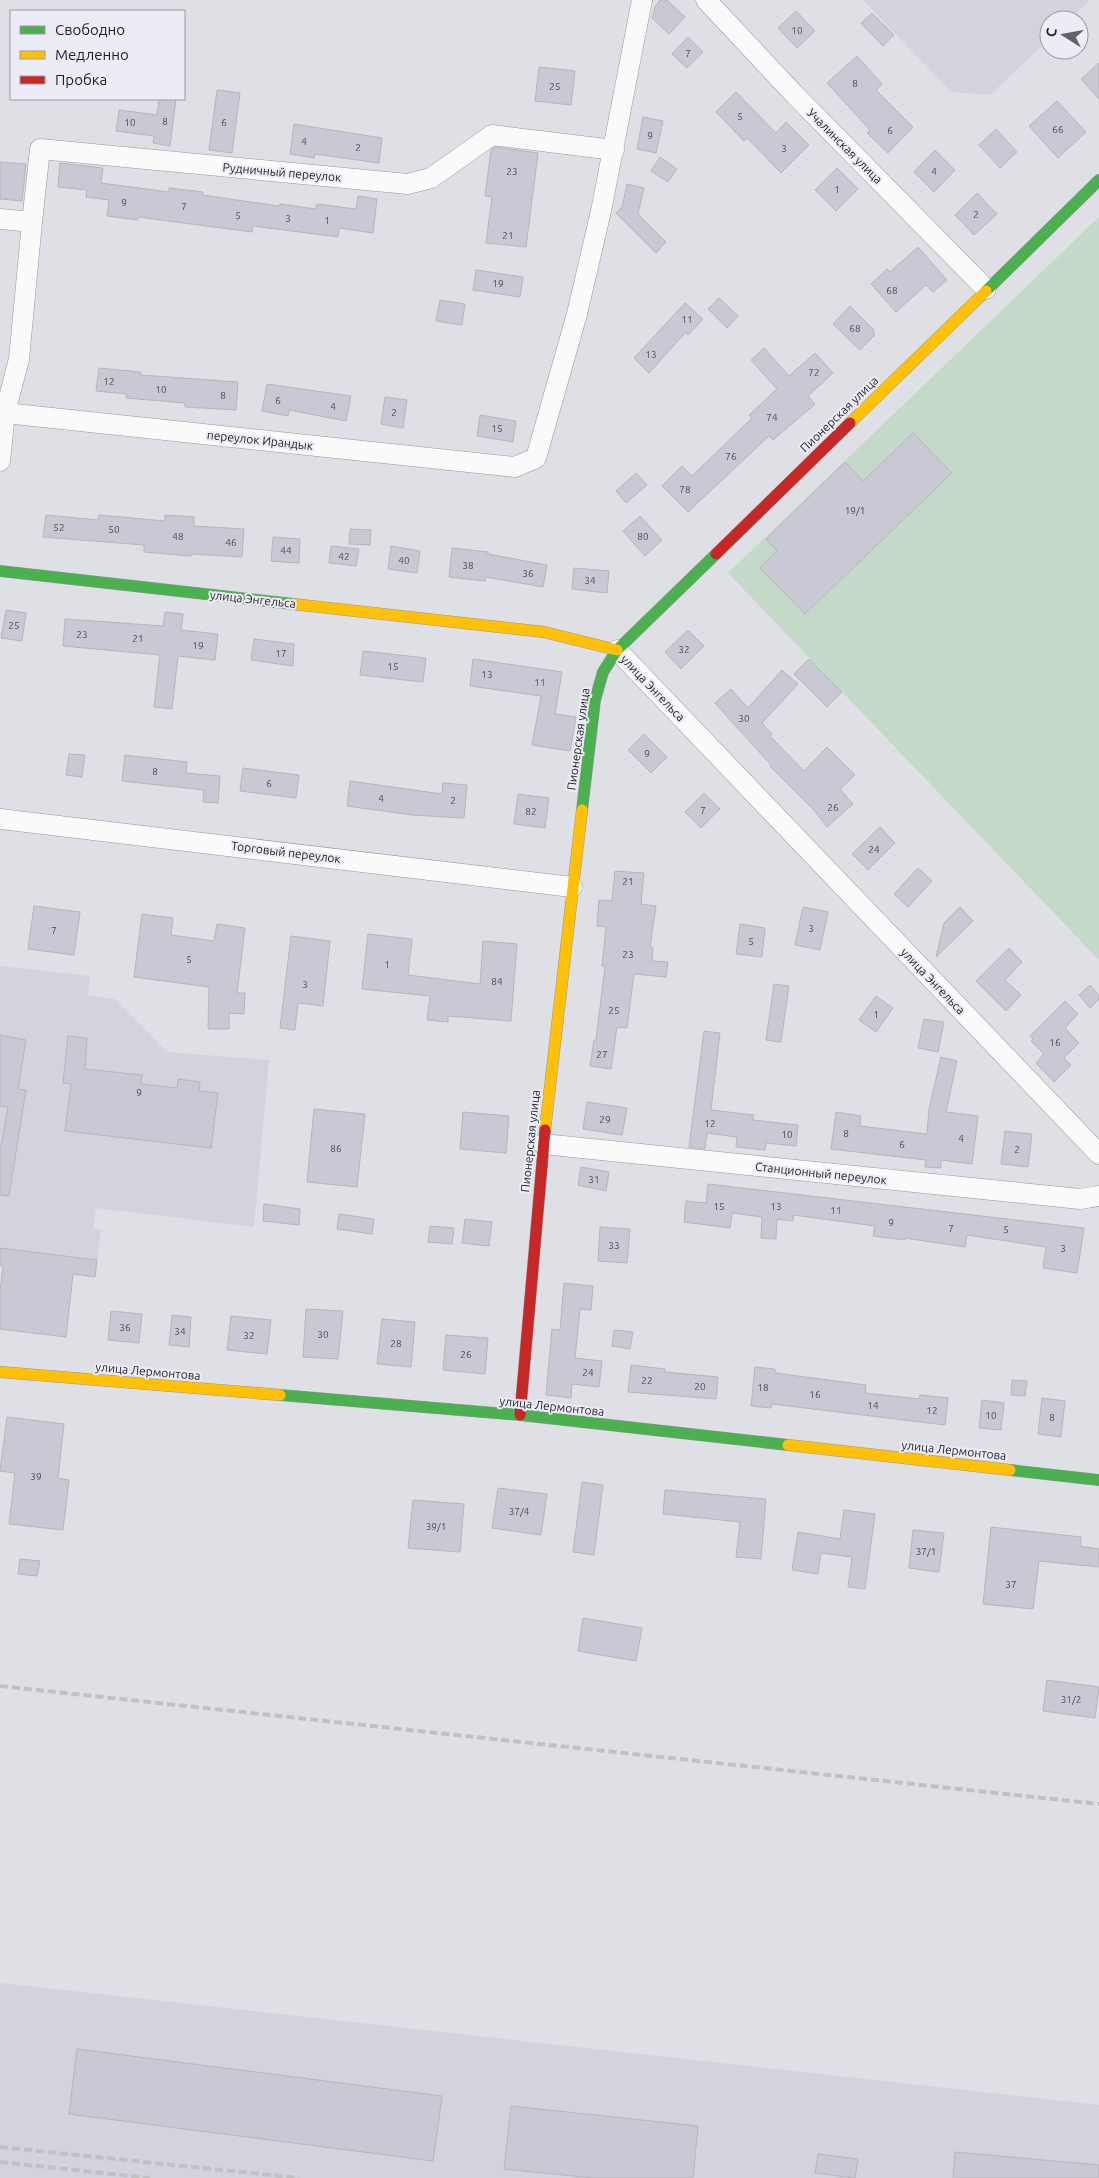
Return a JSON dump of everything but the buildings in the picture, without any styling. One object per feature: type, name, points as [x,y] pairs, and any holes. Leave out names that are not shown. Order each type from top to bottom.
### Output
[{"type":"street","points":[[614,150],[642,0]]},
{"type":"street","name":"Учалинская улица","points":[[706,0],[795,95],[986,289]]},
{"type":"street","name":"Рудничный переулок","points":[[32,222],[40,149],[408,184],[431,178],[492,135],[614,150]]},
{"type":"street","name":"переулок Ирандык","points":[[5,412],[515,467],[536,458],[577,314],[614,150]]},
{"type":"street","name":"Пионерская улица","points":[[520,1416],[543,1144],[595,700],[603,672],[617,650],[1099,180]]},
{"type":"street","points":[[0,219],[32,222],[19,359],[5,412],[0,461]]},
{"type":"street","name":"улица Энгельса","points":[[0,571],[544,632],[617,650],[1099,1154]]},
{"type":"street","name":"Торговый переулок","points":[[0,819],[572,887]]},
{"type":"street","name":"Станционный переулок","points":[[543,1144],[1080,1199],[1099,1196]]},
{"type":"street","name":"улица Лермонтова","points":[[0,1372],[520,1416],[1099,1480]]},
{"type":"shaded area","points":[[863,0],[1090,0],[1080,10],[1039,10],[1039,48],[990,95],[951,92]]},
{"type":"shaded area","points":[[0,966],[90,976],[88,995],[115,999],[167,1052],[269,1060],[254,1227],[96,1208],[93,1228],[101,1230],[95,1277],[0,1265]]},
{"type":"shaded area","points":[[0,1983],[1099,2105],[1099,2178],[0,2178]]},
{"type":"green space","points":[[1099,217],[1099,960],[728,573]]},
{"type":"railway","points":[[0,1686],[1099,1804]]},
{"type":"railway","points":[[0,2147],[299,2178]]},
{"type":"railway","points":[[0,2162],[150,2178]]},
{"type":"traffic: fast","points":[[986,291],[1099,180]]},
{"type":"traffic: fast","points":[[582,810],[595,700],[603,672],[617,650],[716,554]]},
{"type":"traffic: fast","points":[[0,571],[293,604]]},
{"type":"traffic: fast","points":[[280,1395],[520,1415],[788,1445]]},
{"type":"traffic: fast","points":[[1010,1470],[1099,1480]]},
{"type":"traffic: slow","points":[[850,423],[986,291]]},
{"type":"traffic: slow","points":[[293,604],[544,632],[617,650]]},
{"type":"traffic: slow","points":[[545,1130],[582,810]]},
{"type":"traffic: slow","points":[[0,1372],[280,1395]]},
{"type":"traffic: slow","points":[[788,1445],[1010,1470]]},
{"type":"traffic: jam","points":[[716,554],[850,423]]},
{"type":"traffic: jam","points":[[520,1415],[545,1130]]}]
